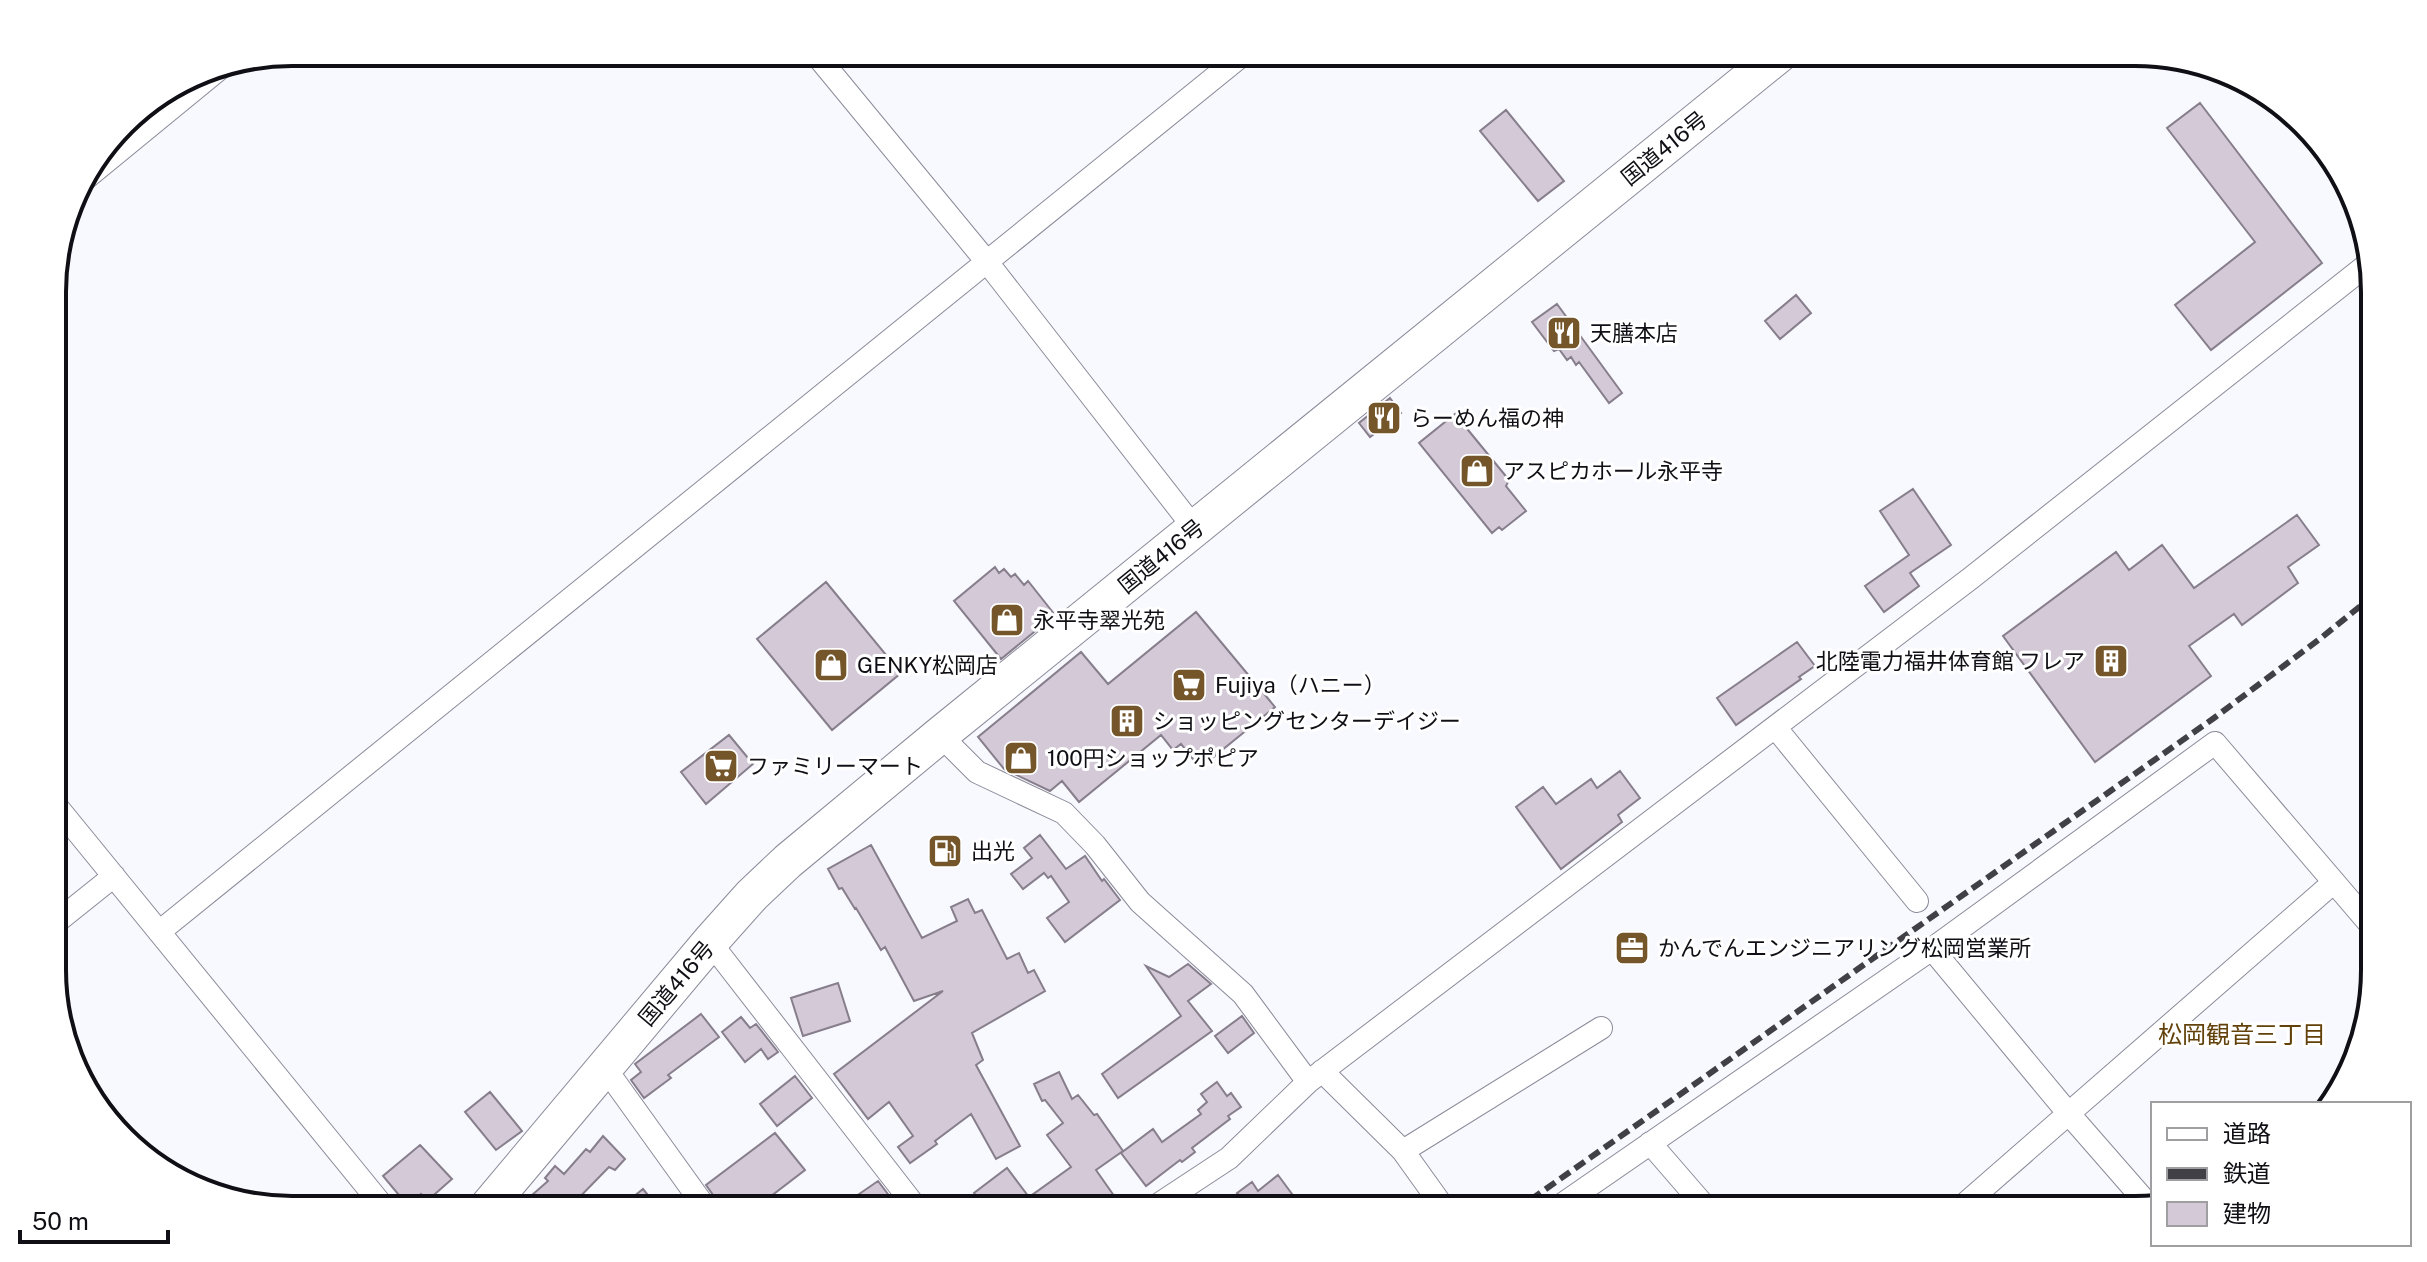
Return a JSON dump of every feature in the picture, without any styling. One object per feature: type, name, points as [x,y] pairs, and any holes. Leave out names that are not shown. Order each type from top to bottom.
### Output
[{"type":"highway","name":"国道416号","points":[[500,1196],[710,942],[788,861],[1765,66]]},
{"type":"street","points":[[826,66],[987,262],[1195,529]]},
{"type":"street","points":[[159,932],[1229,66]]},
{"type":"street","points":[[118,148],[185,93]]},
{"type":"street","points":[[1171,1196],[1229,1158],[1315,1077],[1971,578],[2360,271]]},
{"type":"street","points":[[1775,727],[1917,901]]},
{"type":"street","points":[[940,735],[977,772],[1064,813],[1095,845],[1140,902],[1243,994],[1315,1077],[1403,1151],[1435,1196]]},
{"type":"street","points":[[1574,1196],[1932,949],[2215,743],[2361,914]]},
{"type":"street","points":[[66,818],[375,1196]]},
{"type":"street","points":[[66,914],[114,876]]},
{"type":"street","points":[[1974,1196],[2334,882]]},
{"type":"street","points":[[710,942],[907,1196]]},
{"type":"street","points":[[1932,949],[2141,1196]]},
{"type":"street","points":[[1403,1151],[1601,1028]]},
{"type":"street","points":[[605,1068],[697,1196]]},
{"type":"street","points":[[1650,1143],[1696,1196]]},
{"type":"building","points":[[2200,103],[2322,263],[2211,350],[2175,305],[2255,242],[2167,128]]},
{"type":"building","points":[[1506,110],[1564,181],[1538,201],[1480,131]]},
{"type":"building","points":[[1796,295],[1811,313],[1780,339],[1765,321]]},
{"type":"building","points":[[1557,304],[1622,393],[1609,403],[1579,362],[1576,365],[1571,357],[1567,360],[1559,349],[1554,351],[1532,322]]},
{"type":"building","points":[[1390,398],[1401,413],[1370,437],[1359,423]]},
{"type":"building","points":[[1455,414],[1509,480],[1506,486],[1526,511],[1502,530],[1499,527],[1492,533],[1419,443]]},
{"type":"building","points":[[1913,489],[1951,545],[1910,573],[1919,586],[1884,612],[1865,586],[1909,555],[1880,511]]},
{"type":"building","name":"北陸電力福井体育館 フレア","points":[[2297,515],[2319,545],[2288,567],[2298,583],[2242,625],[2234,614],[2189,646],[2211,676],[2095,762],[2003,636],[2116,552],[2129,570],[2162,545],[2194,588]]},
{"type":"building","points":[[995,567],[999,573],[1004,569],[1011,577],[1015,574],[1024,585],[1028,581],[1055,615],[1001,659],[954,601]]},
{"type":"building","points":[[826,582],[901,673],[832,730],[757,639]]},
{"type":"building","name":"ショッピングセンターデイジー","points":[[1196,612],[1275,707],[1200,768],[1181,744],[1173,750],[1161,735],[1079,802],[1062,781],[1050,791],[1004,769],[978,737],[1081,652],[1108,684]]},
{"type":"building","points":[[1797,642],[1815,666],[1736,725],[1717,698]]},
{"type":"building","points":[[729,735],[753,764],[706,804],[681,772]]},
{"type":"building","points":[[1620,771],[1640,798],[1618,815],[1622,822],[1561,869],[1516,807],[1543,787],[1556,804],[1591,779],[1597,788]]},
{"type":"building","points":[[1040,835],[1066,869],[1085,856],[1120,900],[1065,942],[1047,918],[1069,902],[1051,876],[1048,878],[1044,873],[1023,889],[1011,874],[1032,858],[1024,848]]},
{"type":"building","points":[[871,845],[922,938],[957,921],[951,907],[968,899],[975,913],[982,910],[1007,959],[1019,953],[1028,973],[1034,970],[1045,991],[972,1033],[983,1060],[976,1065],[1020,1146],[996,1159],[971,1114],[910,1163],[898,1147],[913,1136],[889,1102],[868,1119],[834,1074],[943,991],[914,1001],[885,947],[881,950],[828,869]]},
{"type":"building","points":[[1188,964],[1211,984],[1188,1001],[1212,1031],[1118,1098],[1102,1074],[1181,1016],[1146,966],[1169,977]]},
{"type":"building","points":[[838,983],[850,1021],[803,1036],[791,998]]},
{"type":"building","points":[[701,1014],[719,1037],[668,1075],[671,1078],[644,1098],[631,1080],[641,1072],[635,1064]]},
{"type":"building","points":[[1242,1016],[1254,1033],[1228,1053],[1215,1036]]},
{"type":"building","points":[[741,1017],[750,1028],[756,1024],[778,1052],[768,1059],[761,1049],[745,1062],[722,1032]]},
{"type":"building","points":[[1059,1072],[1072,1099],[1078,1095],[1094,1115],[1097,1114],[1123,1151],[1096,1170],[1114,1196],[1030,1196],[1071,1167],[1047,1135],[1063,1123],[1045,1100],[1042,1101],[1034,1084]]},
{"type":"building","points":[[795,1076],[812,1098],[777,1126],[760,1104]]},
{"type":"building","points":[[1217,1082],[1227,1096],[1231,1093],[1241,1107],[1192,1148],[1195,1152],[1146,1186],[1121,1153],[1153,1129],[1162,1142],[1201,1114],[1198,1110],[1207,1102],[1201,1094]]},
{"type":"building","points":[[490,1092],[522,1131],[496,1150],[465,1112]]},
{"type":"building","points":[[775,1133],[805,1170],[771,1196],[714,1196],[706,1185]]},
{"type":"building","points":[[603,1136],[625,1159],[615,1170],[609,1167],[581,1196],[531,1196],[548,1181],[545,1178],[555,1166],[564,1174],[586,1149],[590,1152]]},
{"type":"building","points":[[420,1145],[452,1179],[433,1196],[400,1196],[383,1176]]},
{"type":"building","points":[[1007,1168],[1028,1196],[976,1196],[974,1193]]},
{"type":"building","points":[[1278,1175],[1292,1194],[1238,1196],[1237,1193],[1252,1182],[1258,1191]]},
{"type":"building","points":[[878,1181],[889,1196],[856,1196]]},
{"type":"building","points":[[643,1189],[649,1196],[634,1196]]},
{"type":"railway","points":[[1536,1196],[2214,718],[2361,606]]},
{"type":"place","name":"天膳本店","points":[[1564,333]]},
{"type":"place","name":"らーめん福の神","points":[[1384,418]]},
{"type":"place","name":"アスピカホール永平寺","points":[[1477,471]]},
{"type":"place","name":"永平寺翠光苑","points":[[1007,620]]},
{"type":"place","name":"北陸電力福井体育館 フレア","points":[[2111,661]]},
{"type":"place","name":"GENKY松岡店","points":[[831,665]]},
{"type":"place","name":"Fujiya（ハニー）","points":[[1189,685]]},
{"type":"place","name":"ショッピングセンターデイジー","points":[[1127,721]]},
{"type":"place","name":"100円ショップポピア","points":[[1021,758]]},
{"type":"place","name":"ファミリーマート","points":[[721,766]]},
{"type":"place","name":"出光","points":[[945,851]]},
{"type":"place","name":"かんでんエンジニアリング松岡営業所","points":[[1632,948]]},
{"type":"district","name":"松岡観音三丁目","points":[[2242,1035]]}]
